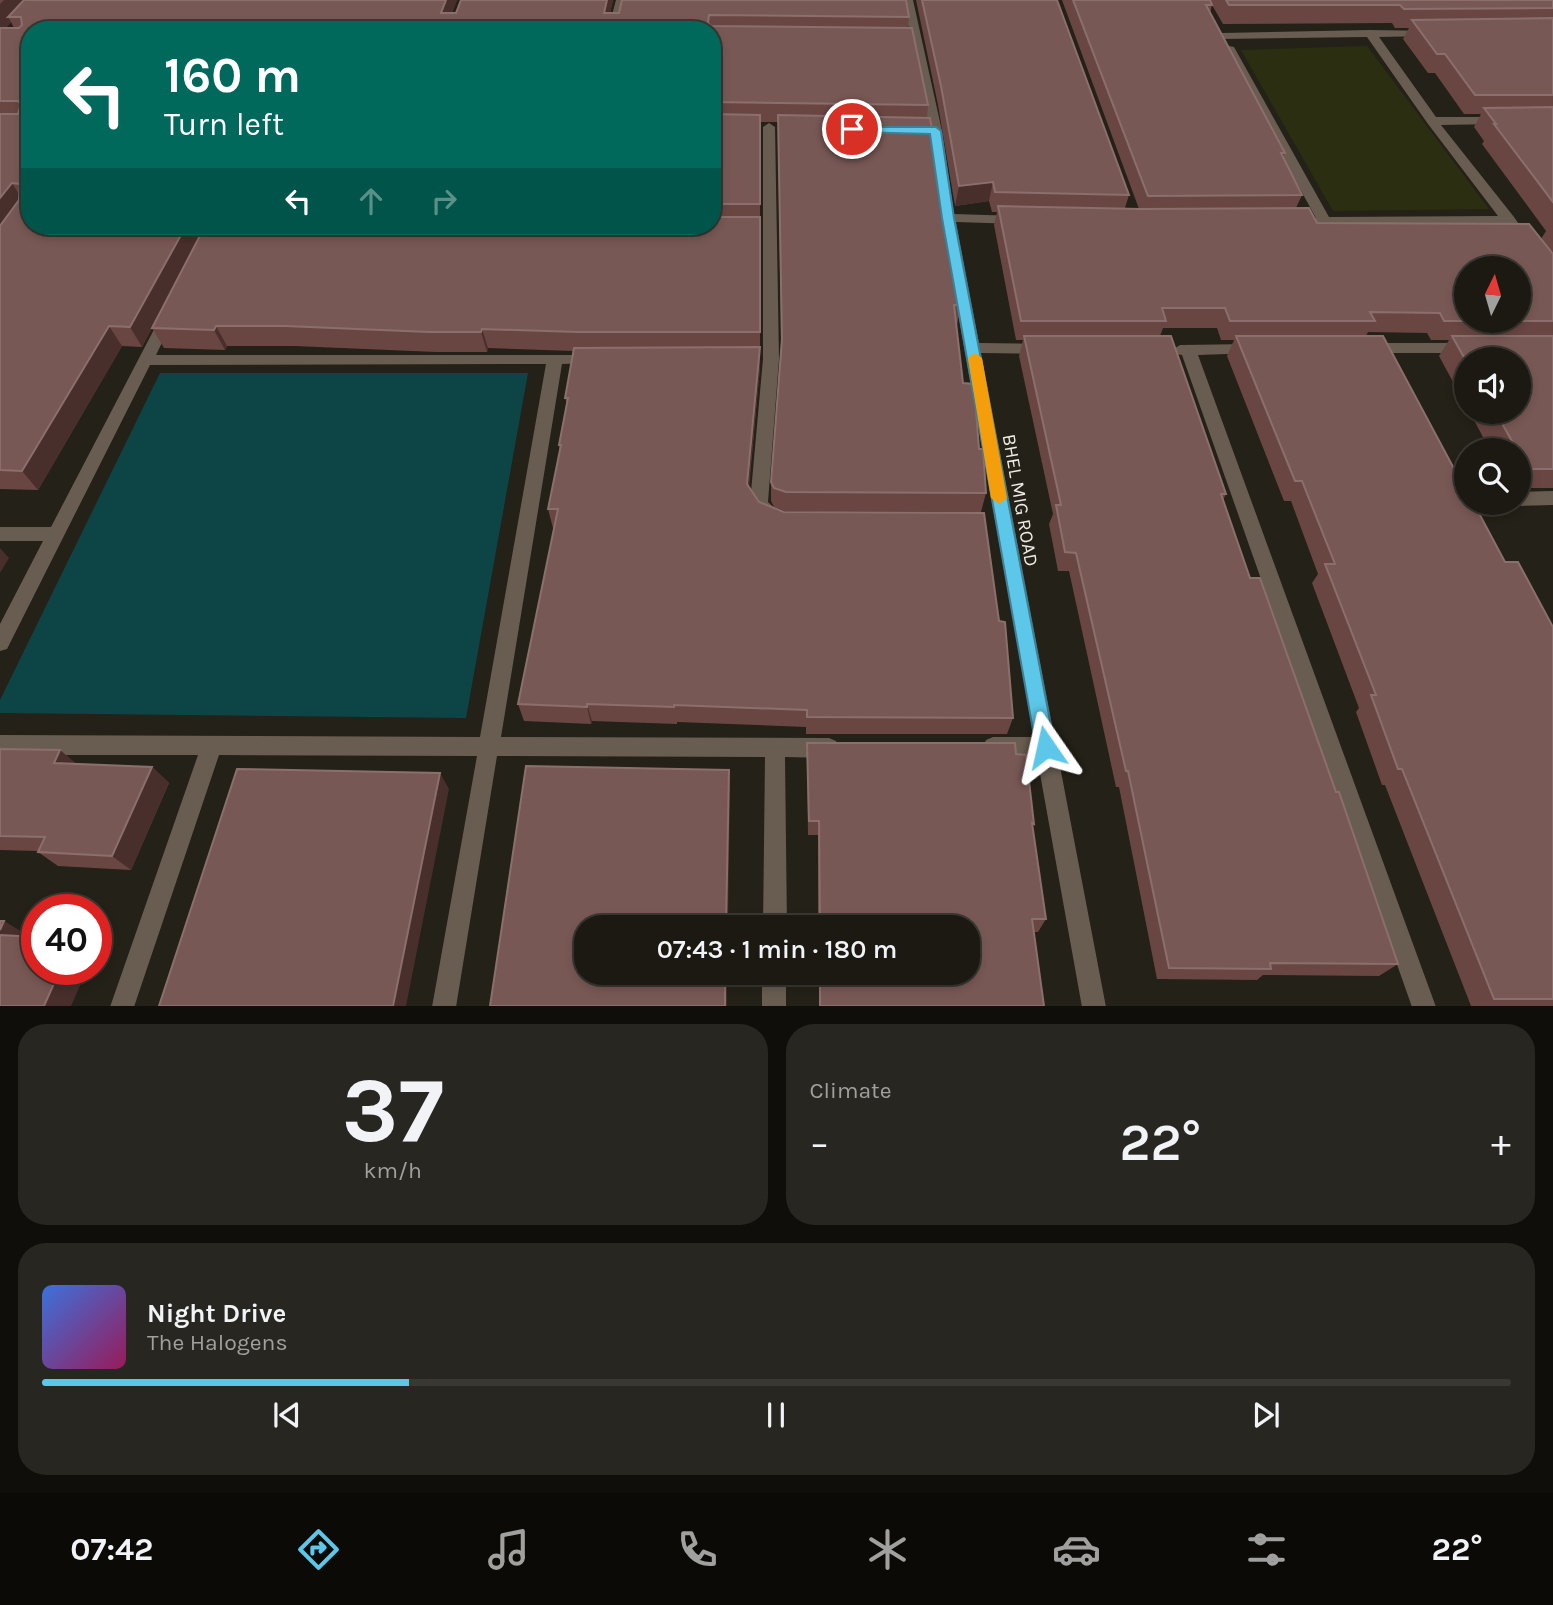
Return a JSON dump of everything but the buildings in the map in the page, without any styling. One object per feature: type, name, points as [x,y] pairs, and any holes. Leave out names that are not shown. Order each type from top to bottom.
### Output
[{"type":"street","points":[[616,21],[621,0]]},
{"type":"street","name":"BHEL MIG ROAD","points":[[908,0],[912,41],[973,348],[996,522],[1046,747],[1094,1006]]},
{"type":"street","points":[[1214,24],[1325,222]]},
{"type":"street","points":[[1370,33],[1432,121],[1524,240]]},
{"type":"street","points":[[1221,36],[1448,33]]},
{"type":"street","points":[[1432,121],[1513,120]]},
{"type":"street","points":[[770,128],[763,230],[764,359],[759,503],[766,514],[784,521],[797,521]]},
{"type":"street","points":[[948,218],[1028,220]]},
{"type":"street","points":[[1284,222],[1509,220]]},
{"type":"street","points":[[0,643],[178,298]]},
{"type":"street","points":[[973,348],[1054,349]]},
{"type":"street","points":[[1347,348],[1454,348]]},
{"type":"street","points":[[1387,348],[1399,370]]},
{"type":"street","points":[[1161,350],[1268,349]]},
{"type":"street","points":[[1188,350],[1424,1006]]},
{"type":"street","points":[[444,1006],[555,359]]},
{"type":"street","points":[[146,360],[609,359]]},
{"type":"street","points":[[1531,499],[1553,498]]},
{"type":"street","points":[[0,534],[55,534]]},
{"type":"street","points":[[0,745],[843,748]]},
{"type":"street","points":[[122,1006],[212,746]]},
{"type":"street","points":[[978,747],[1046,747]]},
{"type":"street","points":[[775,748],[775,915]]},
{"type":"street","points":[[774,985],[774,1006]]},
{"type":"green space","points":[[1367,46],[1489,209],[1333,211],[1241,50]]},
{"type":"water","points":[[160,373],[528,373],[466,718],[0,713],[0,700]]},
{"type":"slow traffic","points":[[975,358],[999,498]]},
{"type":"route","points":[[852,129],[936,131],[948,218],[1046,747]]}]
